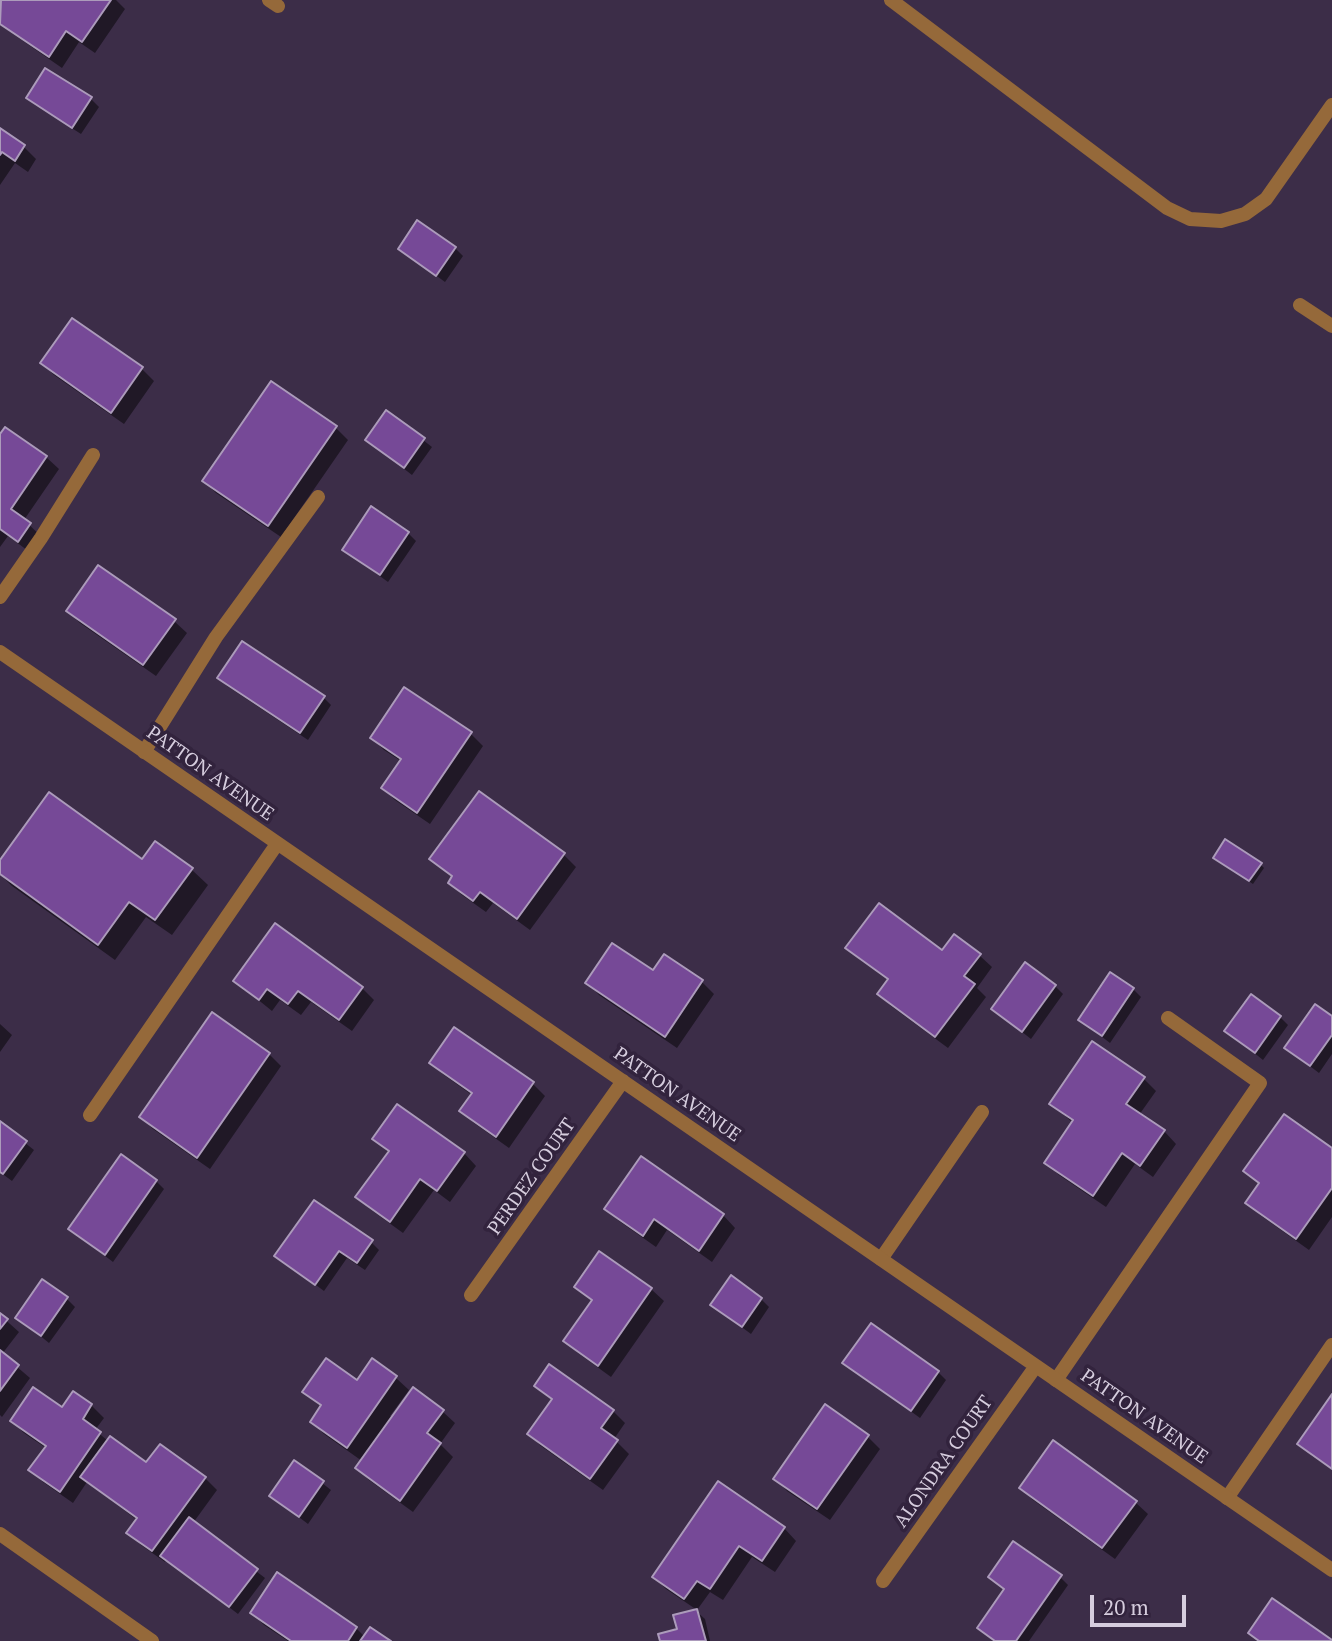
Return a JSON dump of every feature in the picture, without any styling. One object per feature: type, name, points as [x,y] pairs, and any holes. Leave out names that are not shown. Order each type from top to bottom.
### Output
[{"type":"street","points":[[891,0],[1167,208],[1191,219],[1221,221],[1245,214],[1266,199],[1280,184],[1332,105]]},
{"type":"street","points":[[1300,305],[1332,326]]},
{"type":"street","points":[[0,597],[93,455]]},
{"type":"street","points":[[144,752],[216,637],[318,497]]},
{"type":"street","name":"PATTON AVENUE","points":[[0,652],[1332,1570]]},
{"type":"street","points":[[90,1115],[277,844]]},
{"type":"street","points":[[1056,1380],[1260,1083],[1168,1018]]},
{"type":"street","name":"PERDEZ COURT","points":[[471,1295],[623,1081]]},
{"type":"street","points":[[881,1259],[982,1112]]},
{"type":"street","points":[[1227,1498],[1332,1345]]},
{"type":"street","name":"ALONDRA COURT","points":[[883,1581],[1035,1366]]},
{"type":"street","points":[[0,1534],[152,1641]]},
{"type":"building","points":[[1,0],[111,0],[82,42],[66,31],[49,57],[0,24]]},
{"type":"building","points":[[45,68],[92,97],[72,128],[26,98]]},
{"type":"building","points":[[0,128],[25,145],[15,161],[2,152],[0,155]]},
{"type":"building","points":[[417,220],[456,247],[436,276],[398,249]]},
{"type":"building","points":[[72,318],[143,367],[111,413],[40,363]]},
{"type":"building","points":[[271,381],[337,426],[268,526],[202,481]]},
{"type":"building","points":[[386,410],[425,438],[404,468],[365,440]]},
{"type":"building","points":[[5,427],[47,456],[11,509],[31,523],[18,542],[0,529],[0,434]]},
{"type":"building","points":[[371,506],[409,532],[380,575],[342,550]]},
{"type":"building","points":[[98,565],[176,619],[143,665],[66,611]]},
{"type":"building","points":[[242,641],[325,696],[300,733],[217,678]]},
{"type":"building","points":[[404,687],[472,732],[417,813],[381,788],[401,759],[370,738]]},
{"type":"building","points":[[479,791],[565,853],[517,919],[480,892],[473,901],[448,883],[452,876],[429,859]]},
{"type":"building","points":[[49,792],[142,859],[155,841],[193,868],[155,920],[129,902],[98,945],[0,874],[0,860]]},
{"type":"building","points":[[1225,839],[1262,863],[1249,881],[1213,858]]},
{"type":"building","points":[[879,903],[942,950],[954,934],[981,954],[964,976],[975,984],[935,1037],[877,994],[888,979],[845,948]]},
{"type":"building","points":[[275,923],[363,987],[339,1020],[298,991],[288,1004],[267,989],[259,1000],[233,981]]},
{"type":"building","points":[[612,943],[653,970],[664,954],[703,980],[665,1037],[585,983]]},
{"type":"building","points":[[1025,962],[1056,985],[1022,1032],[991,1009]]},
{"type":"building","points":[[1110,972],[1134,988],[1102,1036],[1078,1020]]},
{"type":"building","points":[[1251,994],[1281,1016],[1255,1053],[1224,1031]]},
{"type":"building","points":[[1315,1004],[1332,1016],[1332,1035],[1310,1066],[1284,1048]]},
{"type":"building","points":[[212,1012],[270,1053],[197,1158],[139,1117]]},
{"type":"building","points":[[454,1027],[534,1082],[496,1137],[459,1111],[472,1093],[429,1063]]},
{"type":"building","points":[[1092,1041],[1145,1077],[1126,1104],[1165,1130],[1140,1166],[1122,1153],[1093,1196],[1044,1163],[1073,1120],[1049,1104]]},
{"type":"building","points":[[397,1104],[465,1152],[437,1191],[420,1179],[390,1222],[355,1197],[389,1151],[372,1139]]},
{"type":"building","points":[[1284,1114],[1332,1148],[1332,1188],[1296,1239],[1245,1203],[1259,1183],[1243,1171]]},
{"type":"building","points":[[0,1121],[27,1141],[3,1174],[0,1172]]},
{"type":"building","points":[[121,1154],[157,1180],[105,1255],[68,1229]]},
{"type":"building","points":[[641,1156],[724,1214],[699,1251],[654,1219],[643,1236],[604,1209]]},
{"type":"building","points":[[314,1200],[373,1240],[357,1263],[339,1251],[315,1285],[274,1256]]},
{"type":"building","points":[[599,1251],[652,1288],[598,1366],[563,1341],[592,1300],[574,1287]]},
{"type":"building","points":[[731,1275],[762,1298],[742,1327],[710,1305]]},
{"type":"building","points":[[42,1279],[68,1297],[41,1336],[15,1318]]},
{"type":"building","points":[[0,1313],[8,1319],[0,1329]]},
{"type":"building","points":[[871,1323],[939,1371],[911,1411],[842,1363]]},
{"type":"building","points":[[0,1350],[19,1365],[0,1391]]},
{"type":"building","points":[[326,1358],[357,1380],[372,1358],[397,1376],[347,1448],[310,1422],[321,1405],[302,1392]]},
{"type":"building","points":[[549,1364],[614,1410],[601,1428],[618,1440],[590,1479],[527,1434],[552,1399],[534,1386]]},
{"type":"building","points":[[33,1387],[62,1407],[73,1391],[92,1404],[83,1419],[101,1432],[60,1492],[28,1470],[46,1446],[10,1421]]},
{"type":"building","points":[[413,1387],[444,1410],[427,1433],[441,1443],[400,1501],[355,1468]]},
{"type":"building","points":[[1332,1394],[1332,1469],[1297,1444]]},
{"type":"building","points":[[825,1404],[869,1435],[817,1509],[773,1479]]},
{"type":"building","points":[[110,1436],[146,1462],[160,1444],[206,1477],[152,1551],[126,1533],[137,1518],[80,1477]]},
{"type":"building","points":[[1053,1440],[1137,1501],[1102,1548],[1019,1488]]},
{"type":"building","points":[[294,1460],[324,1481],[299,1517],[269,1496]]},
{"type":"building","points":[[718,1481],[785,1527],[762,1561],[739,1546],[710,1589],[697,1581],[684,1599],[652,1577]]},
{"type":"building","points":[[189,1517],[258,1569],[229,1607],[160,1556]]},
{"type":"building","points":[[1013,1541],[1062,1575],[1016,1641],[995,1641],[977,1628],[1004,1589],[988,1577]]},
{"type":"building","points":[[277,1572],[357,1627],[348,1641],[291,1641],[250,1613]]},
{"type":"building","points":[[1272,1598],[1332,1641],[1259,1641],[1248,1633]]},
{"type":"building","points":[[697,1609],[706,1641],[660,1641],[658,1634],[677,1629],[673,1615]]},
{"type":"building","points":[[370,1627],[391,1641],[360,1641]]}]
